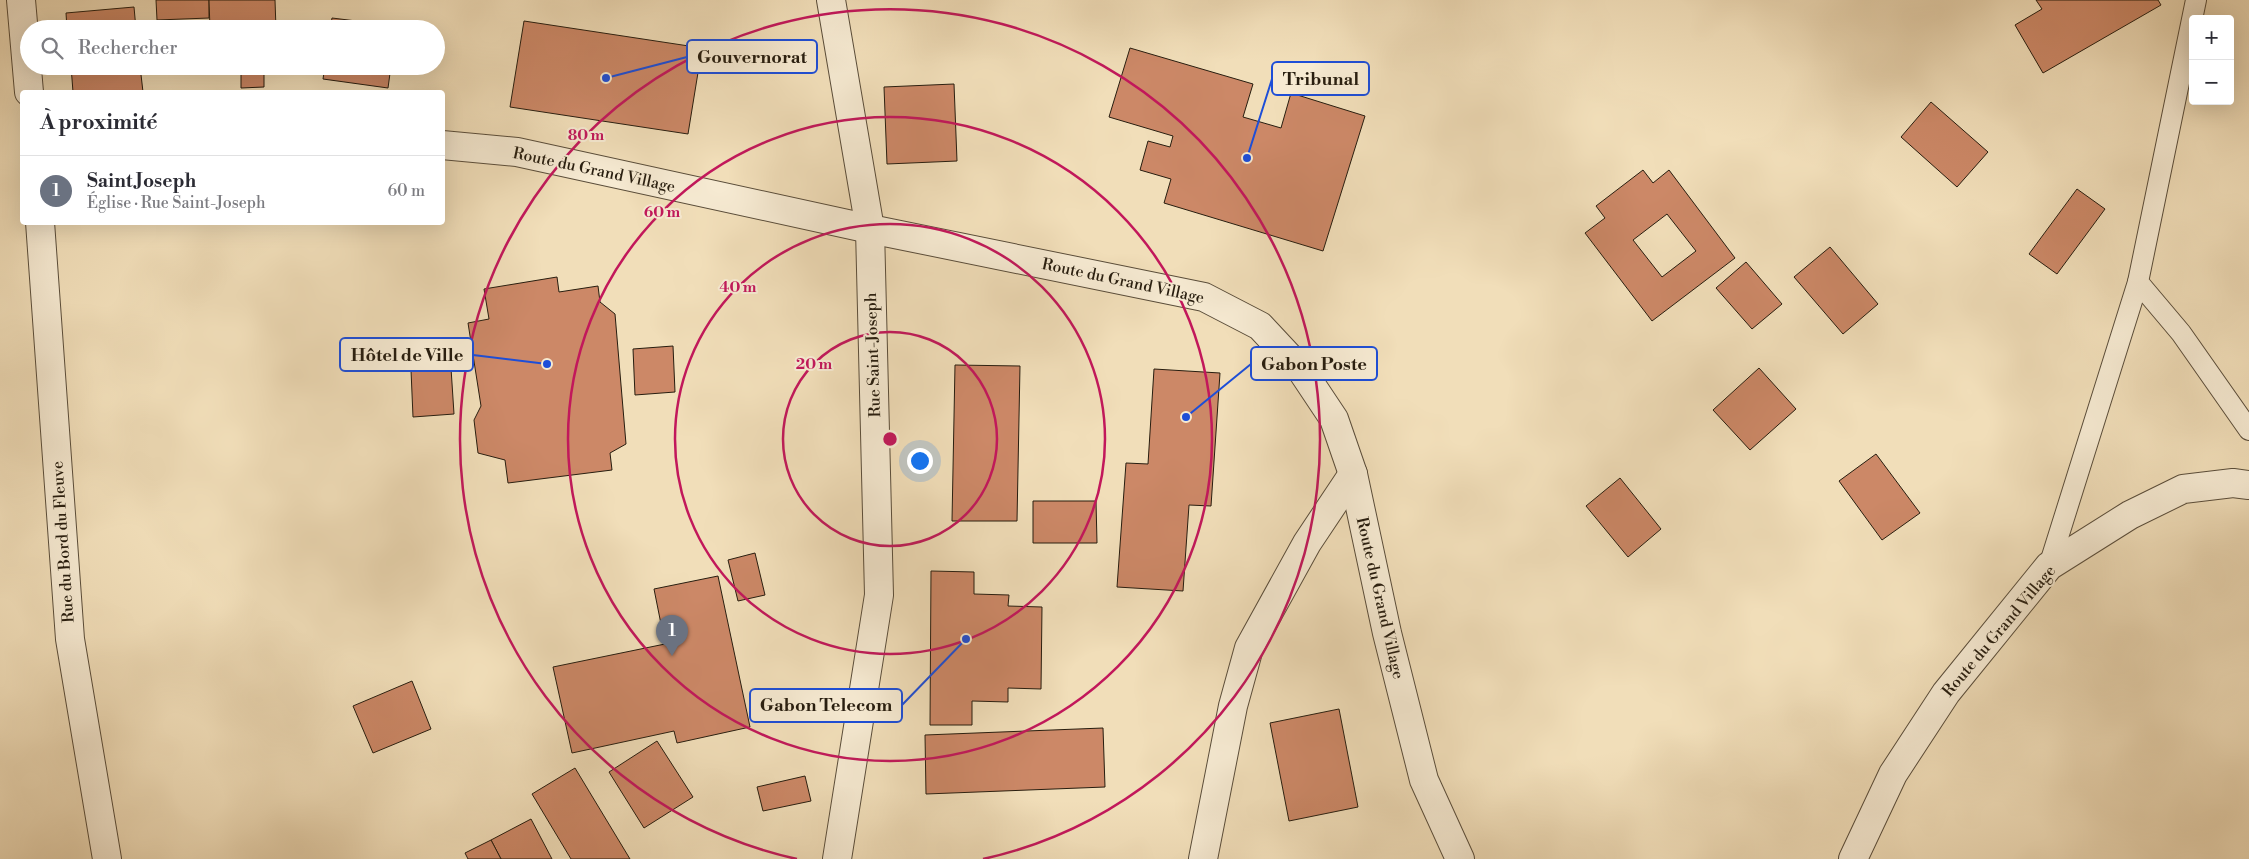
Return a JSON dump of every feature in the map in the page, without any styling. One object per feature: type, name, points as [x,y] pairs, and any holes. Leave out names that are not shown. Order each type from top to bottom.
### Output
[{"type":"street","points":[[21,0],[23,20]]},
{"type":"street","name":"Rue Saint-Joseph","points":[[831,0],[870,229],[879,595],[837,859]]},
{"type":"street","points":[[28,75],[29,90]]},
{"type":"street","name":"Route du Grand Village","points":[[445,145],[517,152],[870,229],[1204,297],[1260,326],[1302,372],[1334,419],[1353,474],[1387,633],[1422,771],[1460,859]]},
{"type":"street","name":"Rue du Bord du Fleuve","points":[[40,225],[70,639],[107,859]]},
{"type":"street","points":[[1203,859],[1233,706],[1250,648],[1275,598],[1307,543],[1353,474]]},
{"type":"street","name":"Route du Grand Village","points":[[1853,859],[1893,774],[1946,693],[2049,566],[2130,515],[2183,490],[2233,483],[2249,484]]},
{"type":"lane","points":[[2049,566],[2138,282],[2196,0]]},
{"type":"lane","points":[[2138,282],[2181,333],[2249,430]]},
{"type":"building","points":[[156,0],[209,0],[209,18],[157,20]]},
{"type":"building","points":[[209,0],[275,0],[276,20],[210,20]]},
{"type":"building","points":[[2036,0],[2158,0],[2161,5],[2043,73],[2015,25],[2042,9]]},
{"type":"building","points":[[134,7],[135,20],[66,20],[66,13]]},
{"type":"building","points":[[332,18],[348,20],[332,20]]},
{"type":"building","points":[[524,21],[702,48],[688,134],[510,107]]},
{"type":"building","points":[[1130,48],[1253,84],[1243,117],[1281,128],[1291,93],[1365,116],[1323,251],[1164,203],[1171,179],[1140,170],[1148,141],[1170,147],[1173,136],[1109,117]]},
{"type":"building","points":[[72,75],[141,75],[143,90],[73,90]]},
{"type":"building","points":[[241,75],[264,75],[264,87],[241,88]]},
{"type":"building","points":[[324,75],[390,75],[388,88],[323,79]]},
{"type":"building","points":[[954,84],[957,161],[887,164],[884,87]]},
{"type":"building","points":[[1931,102],[1988,152],[1957,187],[1901,137]]},
{"type":"building","points":[[1643,170],[1653,183],[1669,170],[1735,258],[1652,321],[1585,233],[1605,218],[1596,206]],"holes":[[[1667,214],[1696,251],[1662,277],[1633,240]]]},
{"type":"building","points":[[2077,189],[2105,209],[2057,274],[2029,254]]},
{"type":"building","points":[[1830,247],[1878,304],[1843,334],[1794,277]]},
{"type":"building","points":[[1746,262],[1782,304],[1752,329],[1716,288]]},
{"type":"building","points":[[557,277],[559,292],[598,286],[600,302],[615,314],[626,444],[610,453],[612,470],[508,483],[505,460],[478,453],[474,420],[481,406],[468,323],[489,319],[484,289]]},
{"type":"building","points":[[673,346],[675,392],[635,395],[633,349]]},
{"type":"building","points":[[955,365],[1020,366],[1017,521],[952,521]]},
{"type":"building","points":[[451,368],[454,414],[413,417],[411,370]]},
{"type":"building","points":[[1759,368],[1796,409],[1750,450],[1713,410]]},
{"type":"building","points":[[1154,369],[1220,373],[1211,506],[1189,505],[1183,591],[1117,587],[1126,463],[1148,464]]},
{"type":"building","points":[[1876,454],[1920,513],[1882,540],[1839,481]]},
{"type":"building","points":[[1620,478],[1661,529],[1628,557],[1586,506]]},
{"type":"building","points":[[1033,501],[1096,501],[1097,543],[1033,543]]},
{"type":"building","points":[[755,553],[765,595],[738,601],[728,560]]},
{"type":"building","points":[[931,571],[974,572],[974,594],[1009,595],[1008,606],[1042,607],[1041,689],[1008,688],[1008,702],[972,701],[972,725],[930,725]]},
{"type":"building","points":[[718,576],[750,727],[677,743],[674,731],[572,753],[553,667],[665,644],[654,589]]},
{"type":"building","points":[[412,681],[431,729],[373,753],[353,706]]},
{"type":"building","points":[[1339,709],[1358,807],[1289,821],[1270,723]]},
{"type":"building","points":[[1103,728],[1105,787],[926,794],[925,735]]},
{"type":"building","points":[[657,741],[693,797],[644,828],[609,772]]},
{"type":"building","points":[[575,768],[630,859],[571,859],[532,794]]},
{"type":"building","points":[[805,776],[811,801],[763,811],[757,787]]},
{"type":"building","points":[[531,819],[552,859],[501,859],[491,840]]},
{"type":"building","points":[[491,840],[501,859],[468,859],[465,853]]},
{"type":"place","name":"Gouvernorat","points":[[606,78]]},
{"type":"place","name":"Tribunal","points":[[1247,158]]},
{"type":"place","name":"Hôtel de Ville","points":[[547,364]]},
{"type":"place","name":"Gabon Poste","points":[[1186,417]]},
{"type":"place","name":"Gabon Telecom","points":[[966,639]]},
{"type":"place","name":"Saint Joseph","points":[[672,656]]}]
